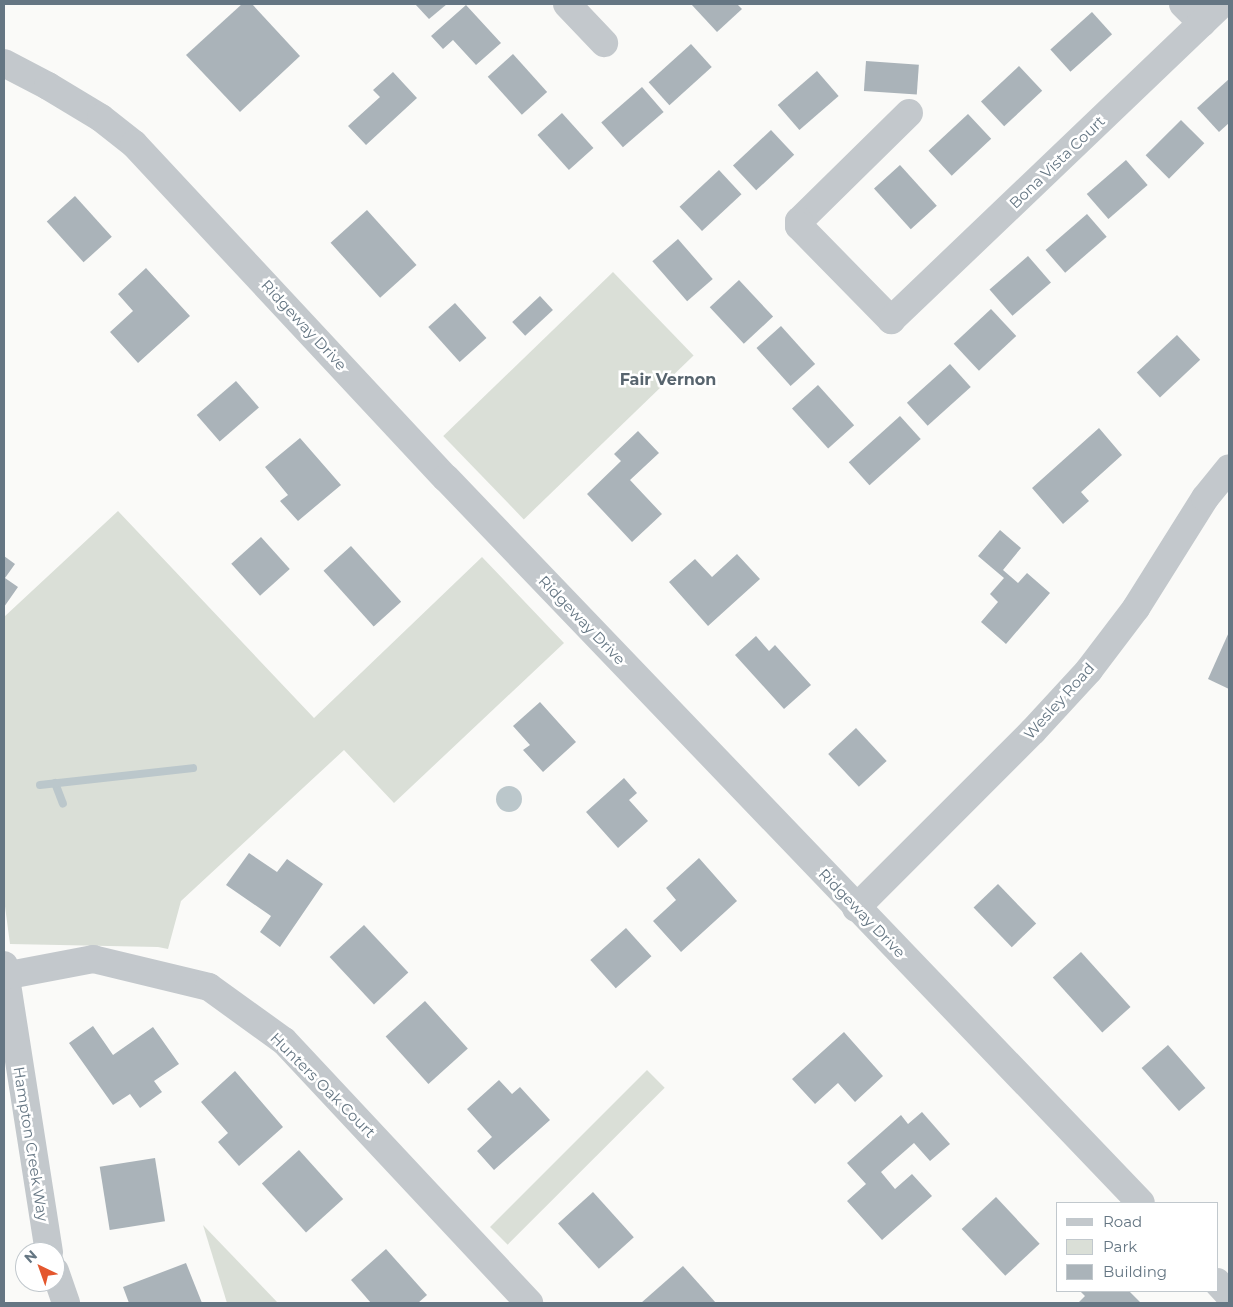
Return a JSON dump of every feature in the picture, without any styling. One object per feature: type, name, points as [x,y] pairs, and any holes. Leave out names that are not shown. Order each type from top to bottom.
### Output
[{"type":"street","points":[[567,4],[604,44]]},
{"type":"street","points":[[1183,4],[1202,23]]},
{"type":"street","name":"Bona Vista Court","points":[[909,113],[801,218],[799,226],[891,320],[1222,4]]},
{"type":"street","name":"Ridgeway Drive","points":[[4,63],[48,86],[101,118],[134,144],[446,478],[1139,1202]]},
{"type":"street","name":"Wesley Road","points":[[856,908],[1033,731],[1089,670],[1136,608],[1205,498],[1229,468]]},
{"type":"street","name":"Hunters Oak Court","points":[[4,972],[94,959],[209,987],[284,1041],[529,1303]]},
{"type":"street","name":"Hampton Creek Way","points":[[4,972],[47,1242]]},
{"type":"street","points":[[1218,1283],[1229,1296]]},
{"type":"green space","points":[[613,272],[694,355],[524,519],[443,436]]},
{"type":"green space","points":[[118,511],[314,718],[482,557],[564,643],[394,803],[344,750],[181,901],[168,949],[158,947],[10,944],[4,899],[4,617]]},
{"type":"green space","points":[[647,1070],[665,1088],[508,1245],[490,1227]]},
{"type":"green space","points":[[203,1225],[278,1303],[227,1303]]},
{"type":"shaded area","points":[[509,786],[518,790],[522,799],[518,808],[509,812],[500,808],[496,799],[500,790]]},
{"type":"building","points":[[242,4],[252,4],[300,56],[240,112],[186,55]]},
{"type":"building","points":[[415,4],[447,4],[429,19]]},
{"type":"building","points":[[691,4],[737,4],[742,9],[717,32]]},
{"type":"building","points":[[466,5],[501,43],[476,65],[453,40],[443,49],[431,36]]},
{"type":"building","points":[[1092,12],[1112,34],[1070,72],[1050,49]]},
{"type":"building","points":[[691,44],[712,67],[669,105],[649,82]]},
{"type":"building","points":[[513,54],[547,92],[522,115],[488,77]]},
{"type":"building","points":[[866,61],[919,65],[917,95],[864,91]]},
{"type":"building","points":[[1019,66],[1042,91],[1004,126],[981,101]]},
{"type":"building","points":[[817,71],[839,96],[799,130],[778,105]]},
{"type":"building","points":[[393,72],[417,98],[366,145],[348,126],[380,97],[373,90]]},
{"type":"building","points":[[1229,79],[1229,123],[1219,132],[1197,108]]},
{"type":"building","points":[[642,87],[664,112],[623,147],[601,122]]},
{"type":"building","points":[[562,113],[593,148],[569,170],[537,135]]},
{"type":"building","points":[[968,114],[991,139],[952,176],[929,151]]},
{"type":"building","points":[[1181,120],[1204,143],[1169,179],[1146,155]]},
{"type":"building","points":[[771,130],[794,155],[756,190],[733,165]]},
{"type":"building","points":[[1126,160],[1148,185],[1108,219],[1087,194]]},
{"type":"building","points":[[900,165],[937,206],[911,229],[874,188]]},
{"type":"building","points":[[719,170],[742,194],[702,231],[680,207]]},
{"type":"building","points":[[75,196],[112,237],[84,262],[47,221]]},
{"type":"building","points":[[367,210],[417,265],[380,298],[331,243]]},
{"type":"building","points":[[1087,214],[1107,237],[1065,273],[1045,250]]},
{"type":"building","points":[[678,239],[713,279],[687,301],[652,261]]},
{"type":"building","points":[[1028,256],[1051,282],[1012,316],[990,289]]},
{"type":"building","points":[[146,268],[190,316],[138,363],[110,332],[133,311],[118,294]]},
{"type":"building","points":[[739,280],[773,317],[744,344],[710,307]]},
{"type":"building","points":[[540,296],[553,310],[525,336],[512,322]]},
{"type":"building","points":[[455,303],[486,338],[460,362],[428,327]]},
{"type":"building","points":[[991,309],[1016,336],[979,371],[954,344]]},
{"type":"building","points":[[781,326],[815,364],[791,386],[756,348]]},
{"type":"building","points":[[1177,335],[1200,360],[1160,397],[1137,373]]},
{"type":"building","points":[[950,364],[971,387],[928,426],[907,403]]},
{"type":"building","points":[[236,381],[259,407],[220,442],[197,415]]},
{"type":"building","points":[[818,385],[854,425],[828,449],[792,408]]},
{"type":"building","points":[[900,416],[921,439],[869,485],[849,462]]},
{"type":"building","points":[[1099,428],[1122,455],[1081,492],[1089,501],[1063,524],[1032,488]]},
{"type":"building","points":[[638,431],[659,453],[630,480],[662,514],[632,542],[587,494],[621,461],[614,454]]},
{"type":"building","points":[[300,438],[341,485],[298,521],[280,501],[288,495],[265,467]]},
{"type":"building","points":[[1000,530],[1021,548],[1003,570],[1018,583],[1027,573],[1050,593],[1006,644],[981,622],[998,602],[990,594],[1004,578],[978,556]]},
{"type":"building","points":[[261,537],[290,569],[260,596],[231,564]]},
{"type":"building","points":[[351,546],[401,602],[374,626],[324,571]]},
{"type":"building","points":[[737,554],[760,579],[708,626],[669,582],[695,559],[712,577]]},
{"type":"building","points":[[4,556],[15,564],[5,578],[18,587],[4,607]]},
{"type":"building","points":[[1229,632],[1229,689],[1208,679]]},
{"type":"building","points":[[756,636],[769,651],[775,645],[811,685],[784,709],[735,655]]},
{"type":"building","points":[[540,702],[576,742],[543,772],[523,750],[530,745],[513,726]]},
{"type":"building","points":[[856,728],[887,761],[859,787],[828,754]]},
{"type":"building","points":[[624,778],[637,793],[629,800],[648,821],[618,848],[586,812]]},
{"type":"building","points":[[249,853],[277,872],[287,859],[323,884],[280,947],[260,932],[271,916],[226,885]]},
{"type":"building","points":[[699,858],[737,901],[681,952],[653,921],[676,900],[666,888]]},
{"type":"building","points":[[998,884],[1036,924],[1012,947],[974,908]]},
{"type":"building","points":[[364,925],[408,973],[374,1005],[330,957]]},
{"type":"building","points":[[626,928],[651,956],[616,988],[590,960]]},
{"type":"building","points":[[1081,952],[1131,1007],[1102,1032],[1053,977]]},
{"type":"building","points":[[425,1001],[468,1049],[428,1084],[386,1036]]},
{"type":"building","points":[[93,1026],[113,1055],[153,1027],[179,1064],[154,1081],[162,1092],[140,1108],[130,1094],[113,1105],[69,1043]]},
{"type":"building","points":[[844,1032],[883,1076],[855,1102],[838,1083],[815,1104],[792,1079]]},
{"type":"building","points":[[1168,1045],[1205,1088],[1179,1111],[1142,1068]]},
{"type":"building","points":[[235,1071],[283,1127],[239,1166],[218,1142],[228,1133],[201,1102]]},
{"type":"building","points":[[499,1080],[512,1094],[520,1087],[550,1120],[494,1170],[477,1151],[492,1137],[467,1109]]},
{"type":"building","points":[[922,1112],[950,1144],[930,1161],[914,1143],[881,1172],[895,1189],[912,1174],[932,1196],[882,1240],[847,1201],[866,1184],[847,1163],[901,1115],[908,1124]]},
{"type":"building","points":[[299,1150],[343,1199],[306,1233],[262,1183]]},
{"type":"building","points":[[155,1158],[165,1221],[110,1230],[100,1167]]},
{"type":"building","points":[[593,1192],[634,1237],[599,1269],[558,1223]]},
{"type":"building","points":[[996,1197],[1040,1244],[1005,1276],[962,1229]]},
{"type":"building","points":[[386,1249],[427,1295],[418,1303],[371,1303],[351,1280]]},
{"type":"building","points":[[186,1263],[202,1303],[129,1303],[123,1287]]},
{"type":"building","points":[[683,1266],[716,1303],[641,1303]]},
{"type":"building","points":[[1081,1292],[1130,1292],[1141,1303],[1078,1303],[1085,1296]]},
{"type":"waterway","points":[[40,785],[193,768]]},
{"type":"waterway","points":[[55,783],[63,804]]},
{"type":"district","name":"Fair Vernon","points":[[668,380]]}]
